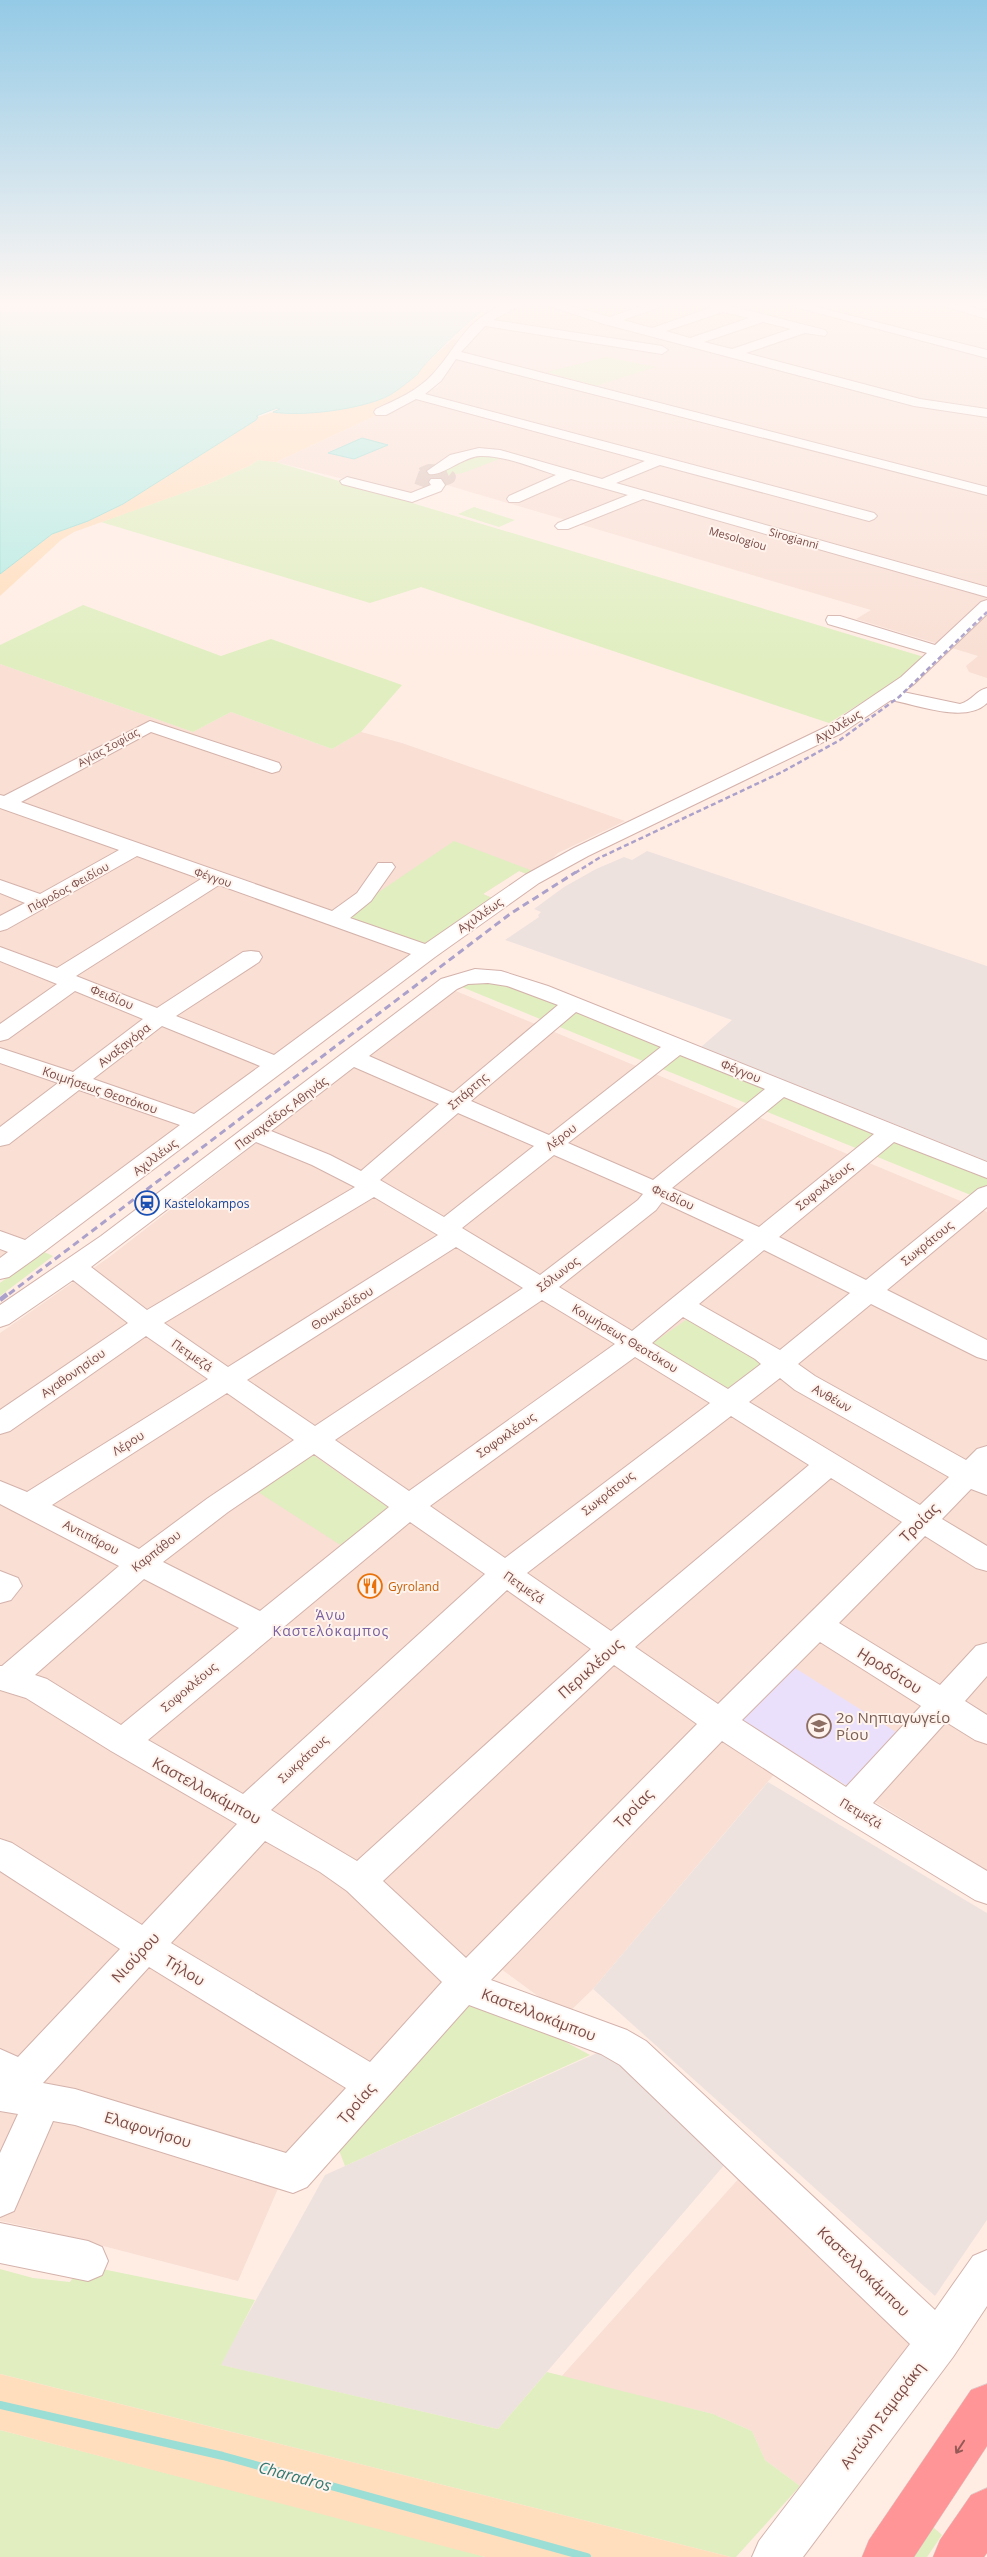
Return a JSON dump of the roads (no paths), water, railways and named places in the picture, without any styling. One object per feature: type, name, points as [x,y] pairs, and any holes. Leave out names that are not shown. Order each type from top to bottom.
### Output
[{"type":"highway","points":[[886,2557],[987,2406]]},
{"type":"highway","points":[[959,2554],[987,2511]]},
{"type":"street","points":[[518,423],[869,516]]},
{"type":"street","points":[[723,423],[987,491]]},
{"type":"street","name":"Sirogianni","points":[[347,480],[412,498],[436,488],[444,476],[442,465],[476,451],[507,456],[568,475],[987,592]]},
{"type":"street","points":[[482,466],[507,456]]},
{"type":"street","points":[[601,484],[659,460]]},
{"type":"street","points":[[514,499],[568,475]]},
{"type":"street","points":[[563,526],[641,495]]},
{"type":"street","name":"Mesologiou","points":[[617,503],[700,527]]},
{"type":"street","points":[[838,567],[857,556]]},
{"type":"street","name":"Αχιλλέως","points":[[0,1271],[427,952],[551,868],[817,739],[907,681],[987,605]]},
{"type":"street","points":[[834,620],[938,652]]},
{"type":"street","points":[[889,694],[960,709],[974,706],[987,693]]},
{"type":"street","name":"Αγίας Σοφίας","points":[[3,802],[150,726],[272,767]]},
{"type":"street","name":"Φέγγου","points":[[3,802],[427,952]]},
{"type":"street","name":"Πάροδος Φειδίου","points":[[0,925],[136,849]]},
{"type":"street","points":[[334,920],[364,897],[385,867]]},
{"type":"street","points":[[0,1034],[67,979],[216,878]]},
{"type":"street","points":[[0,886],[42,902]]},
{"type":"street","name":"Φειδίου","points":[[0,953],[161,1016],[278,1065]]},
{"type":"street","name":"Αναξαγόρα","points":[[0,1140],[161,1016],[251,956]]},
{"type":"street","name":"Φέγγου","points":[[493,976],[574,1003],[987,1171]]},
{"type":"street","name":"Παναχαΐδος Αθηνάς","points":[[0,1318],[74,1267],[449,984],[464,978],[493,976]]},
{"type":"street","name":"Σπάρτης","points":[[146,1323],[369,1184],[455,1102],[574,1003]]},
{"type":"street","name":"Λέρου","points":[[450,1232],[553,1144],[678,1045]]},
{"type":"street","name":"Κοιμήσεως Θεοτόκου","points":[[0,1055],[199,1124]]},
{"type":"street","name":"Φειδίου","points":[[353,1058],[553,1144],[760,1237],[987,1351]]},
{"type":"street","name":"Σόλωνος","points":[[316,1441],[540,1288],[648,1205],[670,1177],[782,1088]]},
{"type":"street","name":"Σοφοκλέους","points":[[123,1742],[414,1502],[635,1343],[760,1237],[891,1132]]},
{"type":"street","name":"Κοιμήσεως Θεοτόκου","points":[[254,1133],[304,1152],[369,1184],[729,1400],[829,1464],[987,1560]]},
{"type":"street","name":"Σωκράτους","points":[[254,1816],[505,1574],[729,1400],[779,1364],[984,1201]]},
{"type":"street","name":"Θουκυδίδου","points":[[228,1380],[450,1232]]},
{"type":"street","points":[[0,1239],[28,1250]]},
{"type":"street","name":"Πετμεζά","points":[[74,1267],[146,1323],[316,1441],[414,1502],[505,1574],[719,1722],[849,1806],[987,1889]]},
{"type":"street","name":"Ανθέων","points":[[680,1304],[779,1364],[805,1383],[981,1472]]},
{"type":"street","name":"Αγαθονησίου","points":[[0,1424],[146,1323]]},
{"type":"street","name":"Λέρου","points":[[29,1505],[228,1380]]},
{"type":"street","name":"Καρπάθου","points":[[5,1679],[140,1562],[218,1505],[316,1441]]},
{"type":"street","name":"Περικλέους","points":[[359,1882],[612,1648],[829,1464]]},
{"type":"street","name":"Τροίας","points":[[293,2174],[465,1983],[719,1722],[922,1519],[981,1472]]},
{"type":"street","name":"Αντιπάρου","points":[[0,1491],[262,1626]]},
{"type":"street","points":[[0,1582],[7,1586],[0,1592]]},
{"type":"street","name":"Ηροδότου","points":[[818,1625],[987,1731]]},
{"type":"street","points":[[849,1806],[987,1656]]},
{"type":"street","name":"Καστελλοκάμπου","points":[[5,1679],[36,1688],[123,1742],[332,1862],[359,1882],[465,1983],[488,1997],[614,2042],[633,2054],[938,2342]]},
{"type":"street","name":"Νισύρου","points":[[0,2198],[14,2087],[145,1946],[254,1816]]},
{"type":"street","name":"Τήλου","points":[[0,1852],[145,1946],[373,2084]]},
{"type":"street","name":"Ελαφονήσου","points":[[14,2087],[293,2174]]},
{"type":"street","points":[[0,2242],[88,2261]]},
{"type":"street","name":"Αντώνη Σαμαράκη","points":[[775,2557],[938,2342],[987,2270]]},
{"type":"water","points":[[0,423],[251,423],[123,504],[88,521],[52,534],[0,574]]},
{"type":"water","points":[[362,438],[388,445],[354,459],[328,453]]},
{"type":"waterway","name":"Charadros","points":[[0,2405],[223,2456],[587,2557]]},
{"type":"tunnel","points":[[429,471],[442,472],[449,477],[433,483],[416,477],[429,471]]},
{"type":"railway","points":[[575,873],[599,858],[782,772],[840,740],[899,697],[987,612]]},
{"type":"railway","points":[[9,1294],[510,914],[576,872]]},
{"type":"railway","points":[[0,1300],[10,1292]]},
{"type":"place","name":"Kastelokampos","points":[[147,1203]]},
{"type":"place","name":"Gyroland","points":[[370,1586]]},
{"type":"place","name":"2ο Νηπιαγωγείο Ρίου","points":[[819,1726]]},
{"type":"district","name":"Άνω Καστελόκαμπος","points":[[331,1622]]}]
